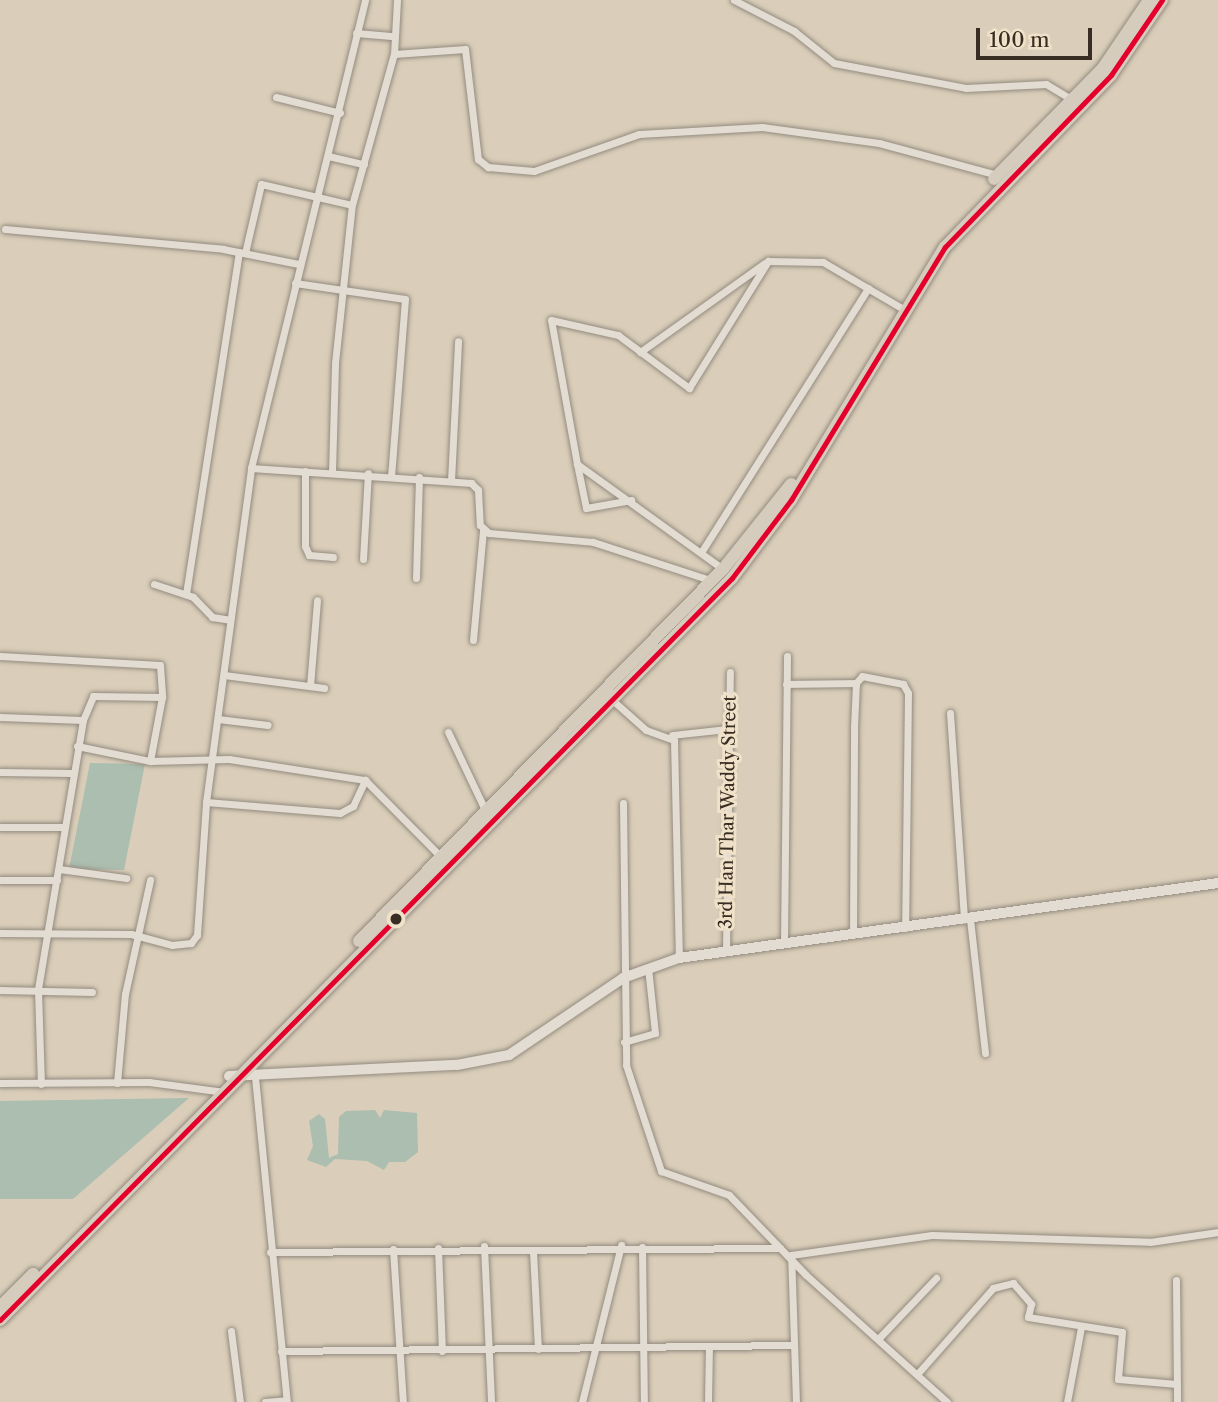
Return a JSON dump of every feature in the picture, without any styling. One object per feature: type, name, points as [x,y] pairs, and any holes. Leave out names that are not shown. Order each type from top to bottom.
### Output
[{"type":"highway","points":[[717,584],[723,569],[784,495],[938,242],[998,175],[1079,104],[1149,0]]},
{"type":"highway","points":[[0,1307],[234,1077],[717,584],[791,500],[899,307],[991,194],[1079,104],[1161,0]]},
{"type":"highway","points":[[234,1077],[443,858],[608,696]]},
{"type":"highway","points":[[0,1320],[219,1091]]},
{"type":"street","points":[[0,933],[141,936],[172,945],[191,943],[197,935],[206,802],[251,468],[299,264],[340,113],[365,0]]},
{"type":"street","points":[[332,472],[335,363],[345,290],[352,205],[394,54],[391,36],[397,0]]},
{"type":"street","points":[[734,0],[793,31],[834,63],[966,88],[1046,84],[1079,104]]},
{"type":"street","points":[[356,33],[391,36]]},
{"type":"street","points":[[394,54],[465,49],[478,159],[488,167],[534,171],[639,134],[762,127],[879,143],[998,175]]},
{"type":"street","points":[[276,97],[340,113]]},
{"type":"street","points":[[328,156],[364,164]]},
{"type":"street","points":[[186,594],[242,253],[261,184],[318,194],[352,205]]},
{"type":"street","points":[[5,229],[242,253],[299,264]]},
{"type":"street","points":[[640,352],[768,261],[823,262],[899,307]]},
{"type":"street","points":[[631,500],[586,508],[551,320],[618,335],[689,388],[768,261]]},
{"type":"street","points":[[295,283],[397,294],[407,306],[391,475]]},
{"type":"street","points":[[702,551],[868,288]]},
{"type":"street","points":[[451,481],[457,341]]},
{"type":"street","points":[[577,464],[702,551],[723,569]]},
{"type":"street","points":[[251,468],[419,477],[451,481],[478,490],[483,530],[473,639]]},
{"type":"street","points":[[305,471],[305,547],[309,555],[333,557]]},
{"type":"street","points":[[363,559],[368,473]]},
{"type":"street","points":[[416,578],[419,477]]},
{"type":"street","points":[[483,530],[593,542],[717,584]]},
{"type":"street","points":[[154,584],[186,594],[212,617],[230,620]]},
{"type":"street","points":[[310,686],[317,600]]},
{"type":"street","points":[[0,656],[160,665],[162,697],[150,761]]},
{"type":"street","points":[[784,943],[787,656]]},
{"type":"street","name":"3rd Han Thar Waddy Street","points":[[726,951],[726,729],[730,673]]},
{"type":"street","points":[[224,675],[324,688]]},
{"type":"street","points":[[786,684],[856,683],[876,676],[903,684],[908,693],[905,928]]},
{"type":"street","points":[[853,935],[856,683]]},
{"type":"street","points":[[41,1084],[38,990],[59,869],[71,773],[83,720],[93,696],[162,697]]},
{"type":"street","points":[[608,696],[646,730],[672,735],[726,729]]},
{"type":"street","points":[[950,713],[967,920],[985,1053]]},
{"type":"street","points":[[0,717],[83,720]]},
{"type":"street","points":[[218,719],[268,725]]},
{"type":"street","points":[[448,733],[487,814]]},
{"type":"street","points":[[672,735],[679,958]]},
{"type":"street","points":[[77,746],[150,761],[213,760],[365,780],[443,858]]},
{"type":"street","points":[[0,772],[71,773]]},
{"type":"street","points":[[206,802],[340,813],[353,806],[365,780]]},
{"type":"street","points":[[623,803],[624,1042],[632,1091],[661,1171],[729,1195],[780,1248],[792,1255],[919,1372],[947,1402]]},
{"type":"street","points":[[0,827],[63,827]]},
{"type":"street","points":[[59,869],[126,878]]},
{"type":"street","points":[[0,880],[57,880]]},
{"type":"street","points":[[117,1083],[125,995],[141,936],[150,880]]},
{"type":"street","points":[[234,1077],[457,1065],[509,1055],[624,978],[648,967],[679,958],[1218,883]]},
{"type":"street","points":[[624,1042],[655,1033],[648,967]]},
{"type":"street","points":[[0,990],[92,992]]},
{"type":"street","points":[[256,1077],[270,1252],[286,1401],[265,1402]]},
{"type":"street","points":[[0,1083],[117,1083],[219,1091]]},
{"type":"street","points":[[792,1255],[932,1236],[1150,1242],[1218,1233]]},
{"type":"street","points":[[270,1252],[484,1246],[533,1251],[621,1245],[780,1248]]},
{"type":"street","points":[[582,1402],[591,1348],[621,1245]]},
{"type":"street","points":[[484,1246],[491,1402]]},
{"type":"street","points":[[642,1247],[644,1402]]},
{"type":"street","points":[[438,1248],[442,1350]]},
{"type":"street","points":[[393,1249],[403,1402]]},
{"type":"street","points":[[533,1251],[538,1349]]},
{"type":"street","points":[[792,1255],[796,1402]]},
{"type":"street","points":[[879,1338],[936,1279]]},
{"type":"street","points":[[1176,1280],[1177,1402]]},
{"type":"street","points":[[919,1372],[993,1288],[1013,1283],[1031,1304],[1028,1317],[1122,1332],[1118,1379],[1177,1384]]},
{"type":"street","points":[[1067,1402],[1081,1327]]},
{"type":"street","points":[[231,1331],[240,1402]]},
{"type":"street","points":[[281,1351],[401,1353],[442,1350],[794,1345]]},
{"type":"street","points":[[708,1402],[709,1346]]},
{"type":"shaded area","points":[[90,763],[145,764],[124,870],[69,869]]},
{"type":"shaded area","points":[[189,1098],[73,1199],[0,1199],[0,1101]]},
{"type":"shaded area","points":[[375,1110],[380,1118],[384,1110],[417,1113],[418,1152],[405,1162],[389,1162],[384,1170],[367,1161],[335,1159],[326,1167],[307,1160],[313,1146],[309,1121],[319,1114],[325,1119],[329,1158],[338,1154],[339,1117],[346,1111]]},
{"type":"transit line","points":[[0,1320],[732,578],[791,500],[945,247],[1111,75],[1162,0]]}]
